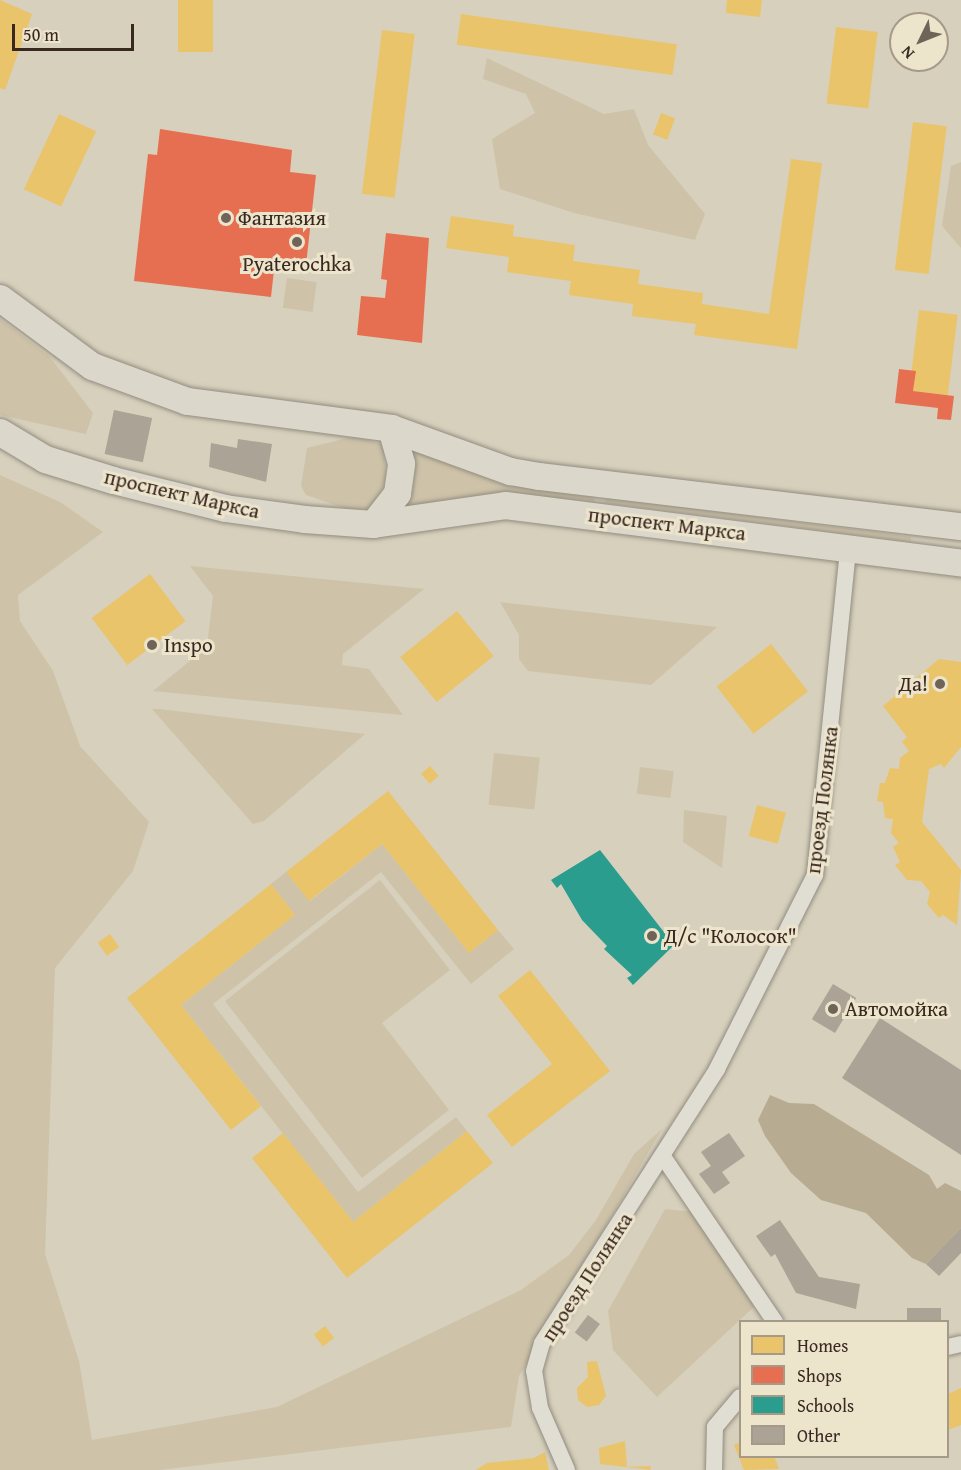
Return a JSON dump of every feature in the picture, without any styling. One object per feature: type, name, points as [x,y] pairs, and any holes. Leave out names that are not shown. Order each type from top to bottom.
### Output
[{"type":"main road","name":"проспект Маркса","points":[[0,298],[92,366],[164,396],[391,428],[510,471],[949,525]]},
{"type":"main road","points":[[373,524],[397,493],[401,463],[391,428]]},
{"type":"main road","name":"проспект Маркса","points":[[0,432],[45,459],[113,480],[225,508],[373,524],[505,505],[961,563]]},
{"type":"main road","points":[[934,560],[949,525]]},
{"type":"street","name":"проезд Полянка","points":[[567,1470],[540,1408],[534,1371],[542,1343],[664,1158],[757,995],[815,875],[848,549]]},
{"type":"street","points":[[664,1158],[774,1320]]},
{"type":"street","points":[[714,1470],[715,1427],[739,1399]]},
{"type":"shaded area","points":[[487,58],[604,114],[634,109],[648,145],[705,214],[695,240],[574,213],[500,189],[492,139],[535,113],[526,94],[483,79]]},
{"type":"shaded area","points":[[961,162],[961,248],[942,226],[951,166]]},
{"type":"shaded area","points":[[287,278],[317,282],[313,312],[283,308]]},
{"type":"shaded area","points":[[0,319],[49,356],[93,413],[86,434],[0,415]]},
{"type":"shaded area","points":[[356,436],[383,445],[386,479],[380,494],[367,509],[347,509],[306,495],[301,486],[307,448]]},
{"type":"shaded area","points":[[411,449],[502,484],[595,496],[594,502],[501,493],[400,508],[414,482]]},
{"type":"shaded area","points":[[0,475],[60,502],[103,532],[18,595],[20,621],[53,671],[80,746],[149,822],[133,871],[55,968],[45,1254],[79,1361],[92,1440],[277,1407],[521,1290],[569,1255],[596,1220],[634,1154],[662,1129],[519,1376],[511,1427],[160,1470],[0,1470]]},
{"type":"shaded area","points":[[606,497],[911,537],[911,542],[605,503]]},
{"type":"shaded area","points":[[190,566],[424,589],[343,654],[342,665],[369,669],[403,715],[153,691],[207,647],[213,596]]},
{"type":"shaded area","points":[[500,602],[717,627],[651,685],[528,671],[519,659],[519,635]]},
{"type":"shaded area","points":[[152,709],[365,734],[264,821],[253,824]]},
{"type":"shaded area","points":[[494,753],[540,758],[534,810],[489,805]]},
{"type":"shaded area","points":[[640,767],[674,771],[670,798],[637,794]]},
{"type":"shaded area","points":[[684,810],[727,816],[722,868],[683,842]]},
{"type":"shaded area","points":[[382,844],[469,953],[498,930],[514,949],[471,984],[381,872],[213,1004],[358,1192],[456,1117],[467,1131],[353,1222],[181,1005],[295,915],[271,884],[286,872],[310,901]]},
{"type":"shaded area","points":[[380,880],[450,970],[382,1023],[449,1110],[362,1178],[225,1001]]},
{"type":"shaded area","points":[[770,1095],[789,1103],[814,1104],[929,1175],[937,1189],[945,1183],[961,1191],[961,1228],[926,1264],[912,1258],[866,1213],[821,1200],[791,1173],[765,1136],[758,1120]]},
{"type":"shaded area","points":[[665,1209],[694,1212],[756,1305],[657,1397],[613,1350],[608,1311]]},
{"type":"building: Homes","points":[[0,0],[32,14],[5,90],[0,88]]},
{"type":"building: Homes","points":[[178,0],[213,0],[213,52],[178,52]]},
{"type":"building: Homes","points":[[727,0],[762,0],[760,17],[726,13]]},
{"type":"building: Homes","points":[[461,14],[677,44],[673,75],[457,45]]},
{"type":"building: Homes","points":[[836,27],[878,32],[868,109],[827,103]]},
{"type":"building: Homes","points":[[382,30],[415,34],[395,198],[362,194]]},
{"type":"building: Homes","points":[[661,113],[675,118],[667,140],[653,135]]},
{"type":"building: Homes","points":[[59,114],[96,131],[61,207],[24,189]]},
{"type":"building: Homes","points":[[913,122],[947,126],[929,274],[895,270]]},
{"type":"building: Homes","points":[[791,159],[822,163],[797,349],[694,335],[696,324],[632,316],[633,304],[569,295],[571,281],[507,272],[509,257],[446,248],[451,216],[514,225],[513,236],[575,245],[573,261],[640,270],[638,284],[703,293],[702,304],[769,314]]},
{"type":"building: Homes","points":[[919,310],[958,315],[948,395],[909,390]]},
{"type":"building: Homes","points":[[150,574],[186,621],[127,665],[92,618]]},
{"type":"building: Homes","points":[[457,611],[494,656],[437,702],[400,657]]},
{"type":"building: Homes","points":[[771,644],[808,691],[754,734],[717,686]]},
{"type":"building: Homes","points":[[939,659],[961,662],[961,747],[944,768],[941,764],[929,769],[922,822],[961,870],[957,925],[943,915],[939,918],[927,904],[930,892],[921,881],[907,880],[895,865],[900,862],[893,847],[899,843],[891,833],[893,819],[885,818],[883,802],[877,801],[880,783],[885,783],[890,768],[899,769],[900,758],[909,751],[902,742],[907,737],[883,706]]},
{"type":"building: Homes","points":[[430,766],[439,776],[430,784],[421,774]]},
{"type":"building: Homes","points":[[388,791],[498,930],[469,953],[382,844],[309,901],[286,872]]},
{"type":"building: Homes","points":[[757,805],[786,813],[778,844],[749,836]]},
{"type":"building: Homes","points":[[271,884],[295,915],[181,1005],[261,1106],[231,1130],[127,998]]},
{"type":"building: Homes","points":[[110,934],[119,947],[107,956],[98,943]]},
{"type":"building: Homes","points":[[530,970],[610,1071],[512,1147],[487,1115],[552,1064],[498,996]]},
{"type":"building: Homes","points":[[467,1131],[493,1163],[347,1278],[252,1158],[283,1133],[353,1222]]},
{"type":"building: Homes","points":[[325,1326],[334,1338],[323,1346],[314,1334]]},
{"type":"building: Homes","points":[[597,1361],[606,1396],[599,1405],[587,1407],[578,1400],[577,1388],[588,1377],[587,1362]]},
{"type":"building: Homes","points":[[961,1388],[961,1425],[949,1430],[949,1394]]},
{"type":"building: Homes","points":[[625,1441],[627,1467],[650,1466],[651,1470],[600,1464],[599,1448]]},
{"type":"building: Homes","points":[[739,1442],[739,1458],[734,1445]]},
{"type":"building: Homes","points":[[545,1452],[549,1470],[476,1470],[487,1463],[534,1458]]},
{"type":"building: Homes","points":[[739,1458],[775,1458],[779,1469],[744,1470]]},
{"type":"building: Shops","name":"Фантазия","points":[[160,129],[292,150],[290,172],[316,175],[306,265],[275,261],[271,297],[134,281],[148,154],[157,155]]},
{"type":"building: Shops","points":[[386,233],[429,238],[422,343],[357,335],[361,296],[385,298],[387,280],[381,279]]},
{"type":"building: Shops","points":[[899,369],[916,371],[913,391],[954,396],[951,420],[937,419],[938,408],[895,403]]},
{"type":"building: Schools","points":[[600,850],[674,945],[633,985],[627,978],[632,975],[604,949],[607,946],[582,920],[561,884],[557,888],[551,880]]},
{"type":"building: Other","points":[[114,410],[152,418],[143,462],[105,454]]},
{"type":"building: Other","points":[[238,439],[272,444],[266,482],[209,467],[211,443],[237,448]]},
{"type":"building: Other","name":"Автомойка","points":[[833,984],[856,998],[835,1033],[812,1019]]},
{"type":"building: Other","points":[[880,1018],[961,1070],[961,1155],[842,1078]]},
{"type":"building: Other","points":[[729,1133],[745,1156],[722,1172],[730,1183],[714,1194],[699,1174],[711,1166],[701,1152]]},
{"type":"building: Other","points":[[780,1220],[819,1277],[860,1284],[856,1309],[796,1293],[775,1254],[771,1257],[756,1236]]},
{"type":"building: Other","points":[[961,1228],[961,1253],[939,1276],[926,1264]]},
{"type":"building: Other","points":[[907,1308],[941,1308],[941,1320],[907,1320]]},
{"type":"building: Other","points":[[588,1315],[600,1324],[587,1342],[575,1333]]},
{"type":"place","name":"Фантазия","points":[[226,218]]},
{"type":"place","name":"Pyaterochka","points":[[297,242]]},
{"type":"place","name":"Inspo","points":[[152,645]]},
{"type":"place","name":"Да!","points":[[940,684]]},
{"type":"place","name":"Д/с \"Колосок\"","points":[[652,936]]},
{"type":"place","name":"Автомойка","points":[[833,1009]]}]
